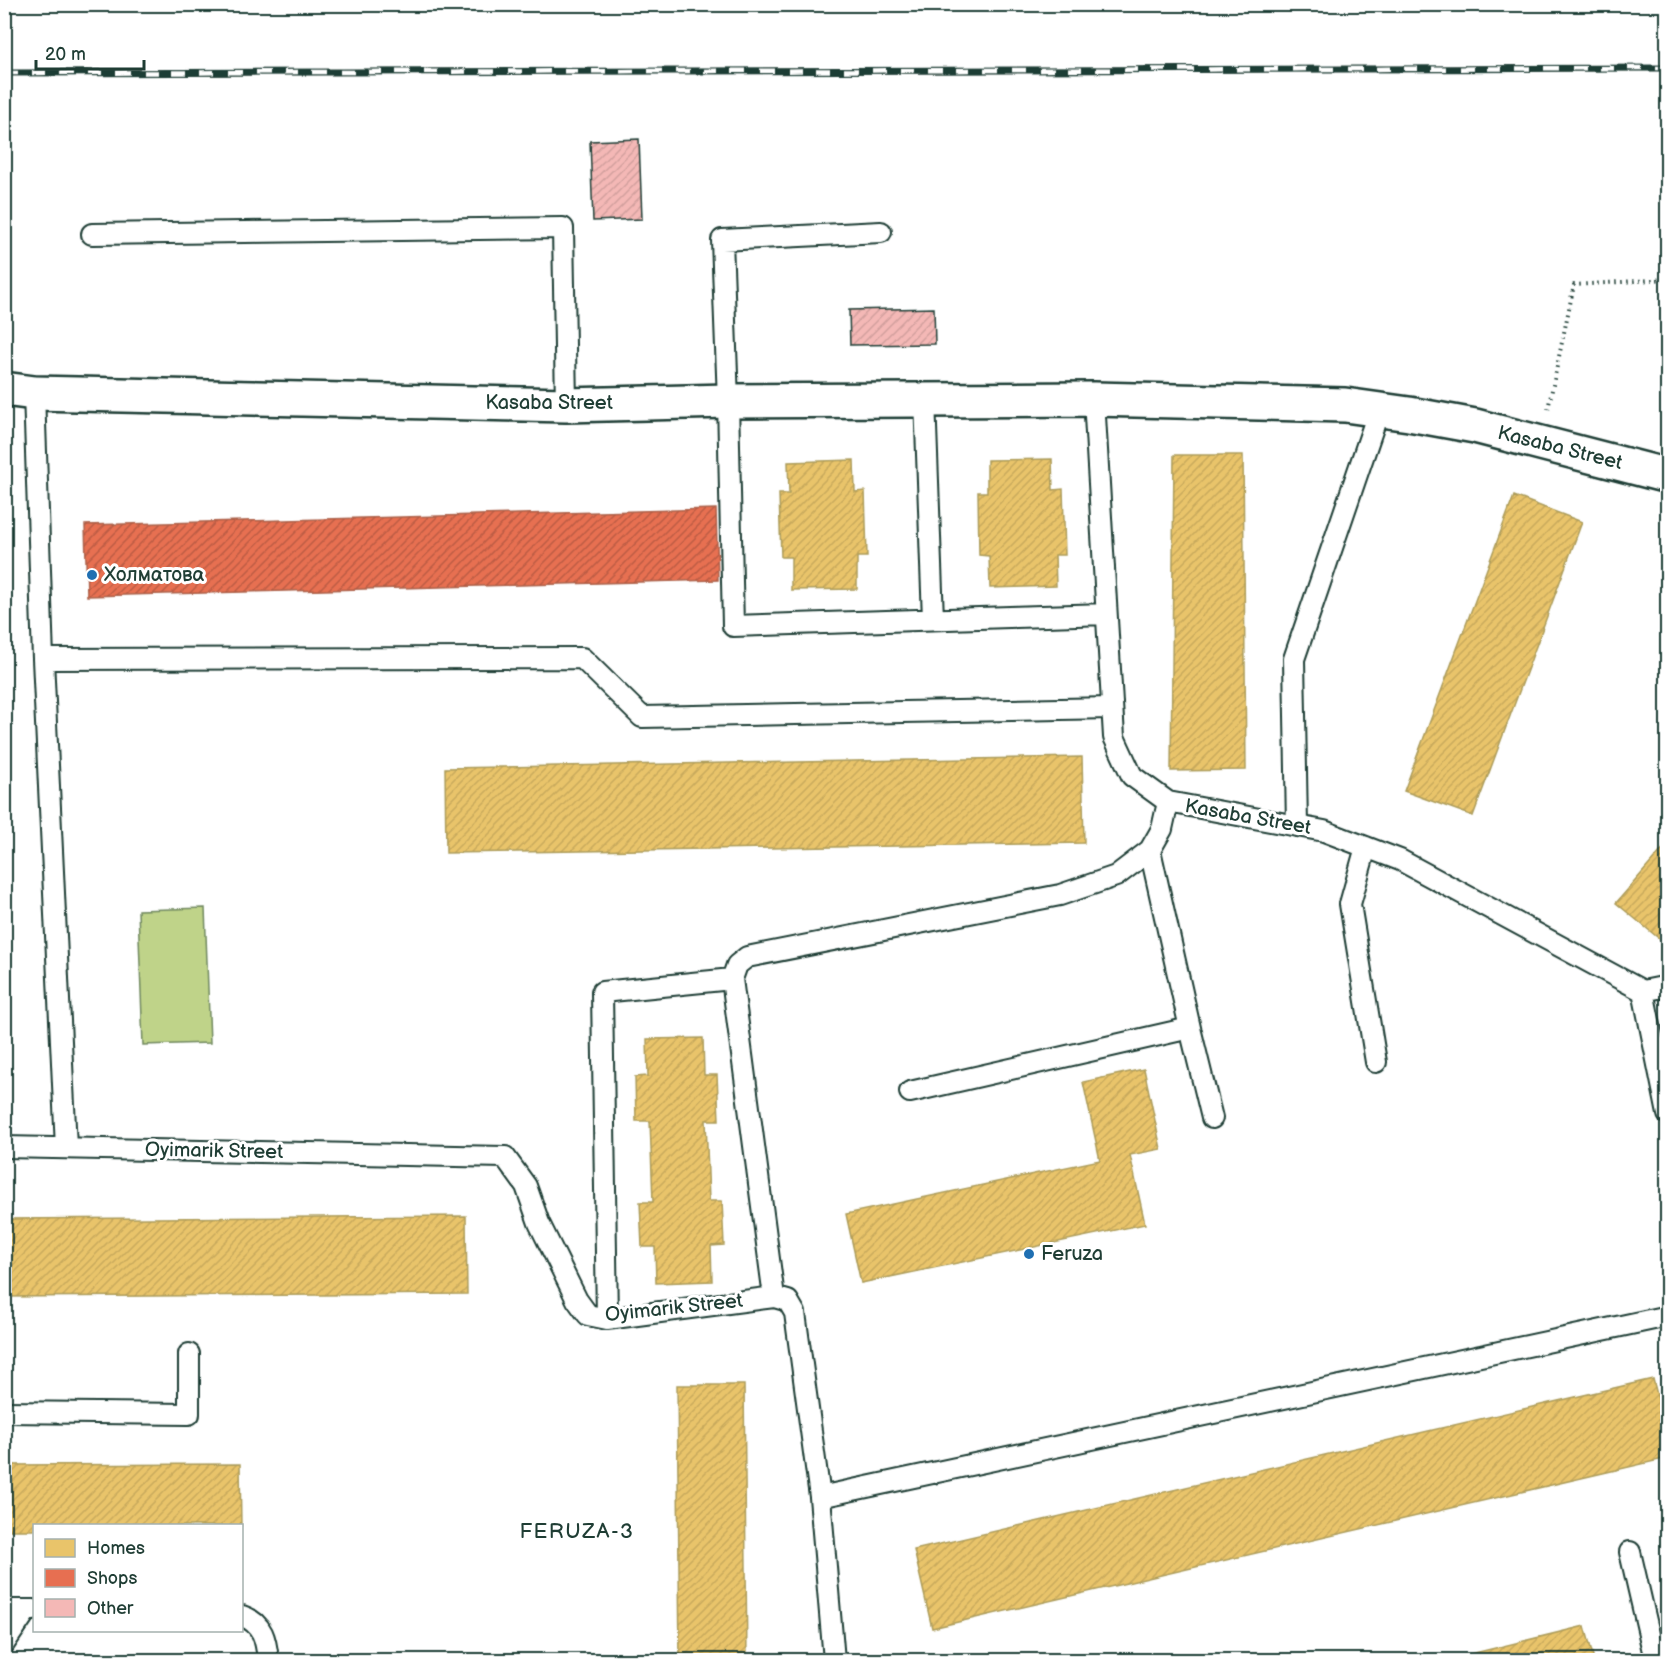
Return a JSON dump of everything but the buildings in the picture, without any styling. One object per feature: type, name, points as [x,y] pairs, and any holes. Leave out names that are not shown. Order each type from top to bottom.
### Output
[{"type":"street","name":"Kasaba Street","points":[[19,391],[566,405],[926,399],[1094,399],[1345,405],[1475,426],[1668,476]]},
{"type":"lane","points":[[92,234],[564,228],[566,405]]},
{"type":"lane","points":[[880,232],[722,240],[733,626],[1106,614]]},
{"type":"lane","points":[[19,391],[42,659],[66,1148]]},
{"type":"lane","points":[[926,399],[933,619]]},
{"type":"lane","name":"Kasaba Street","points":[[1094,399],[1114,737],[1132,776],[1168,802],[1324,831],[1400,860],[1643,991]]},
{"type":"lane","points":[[1297,826],[1293,659],[1379,410]]},
{"type":"lane","points":[[42,659],[582,658],[642,717],[1112,708]]},
{"type":"lane","points":[[834,1660],[820,1497],[795,1313],[788,1301],[774,1297],[732,979],[737,965],[747,957],[1060,895],[1116,876],[1150,850],[1162,829],[1168,802]]},
{"type":"lane","points":[[1366,847],[1350,904],[1376,1062]]},
{"type":"lane","points":[[1150,850],[1212,1118]]},
{"type":"lane","points":[[607,1319],[602,992],[732,979]]},
{"type":"lane","points":[[1668,986],[1643,991],[1668,1114]]},
{"type":"lane","points":[[910,1092],[1190,1028]]},
{"type":"lane","name":"Oyimarik Street","points":[[4,1147],[506,1157],[526,1186],[539,1223],[577,1300],[588,1315],[607,1319],[774,1297]]},
{"type":"lane","points":[[820,1497],[1668,1316]]},
{"type":"lane","points":[[4,1412],[189,1414],[189,1354]]},
{"type":"lane","points":[[1630,1552],[1654,1660]]},
{"type":"lane","points":[[4,1610],[31,1610]]},
{"type":"lane","points":[[4,1644],[31,1610]]},
{"type":"lane","points":[[243,1616],[253,1620],[266,1640],[268,1660]]},
{"type":"path","points":[[1542,442],[1574,285],[1668,279]]},
{"type":"green space","points":[[205,908],[210,1043],[143,1045],[138,910]]},
{"type":"railway","points":[[4,73],[1668,68]]},
{"type":"place","name":"Холматова","points":[[92,575]]},
{"type":"place","name":"Feruza","points":[[1029,1254]]},
{"type":"district","name":"FERUZA-3","points":[[577,1531]]}]
